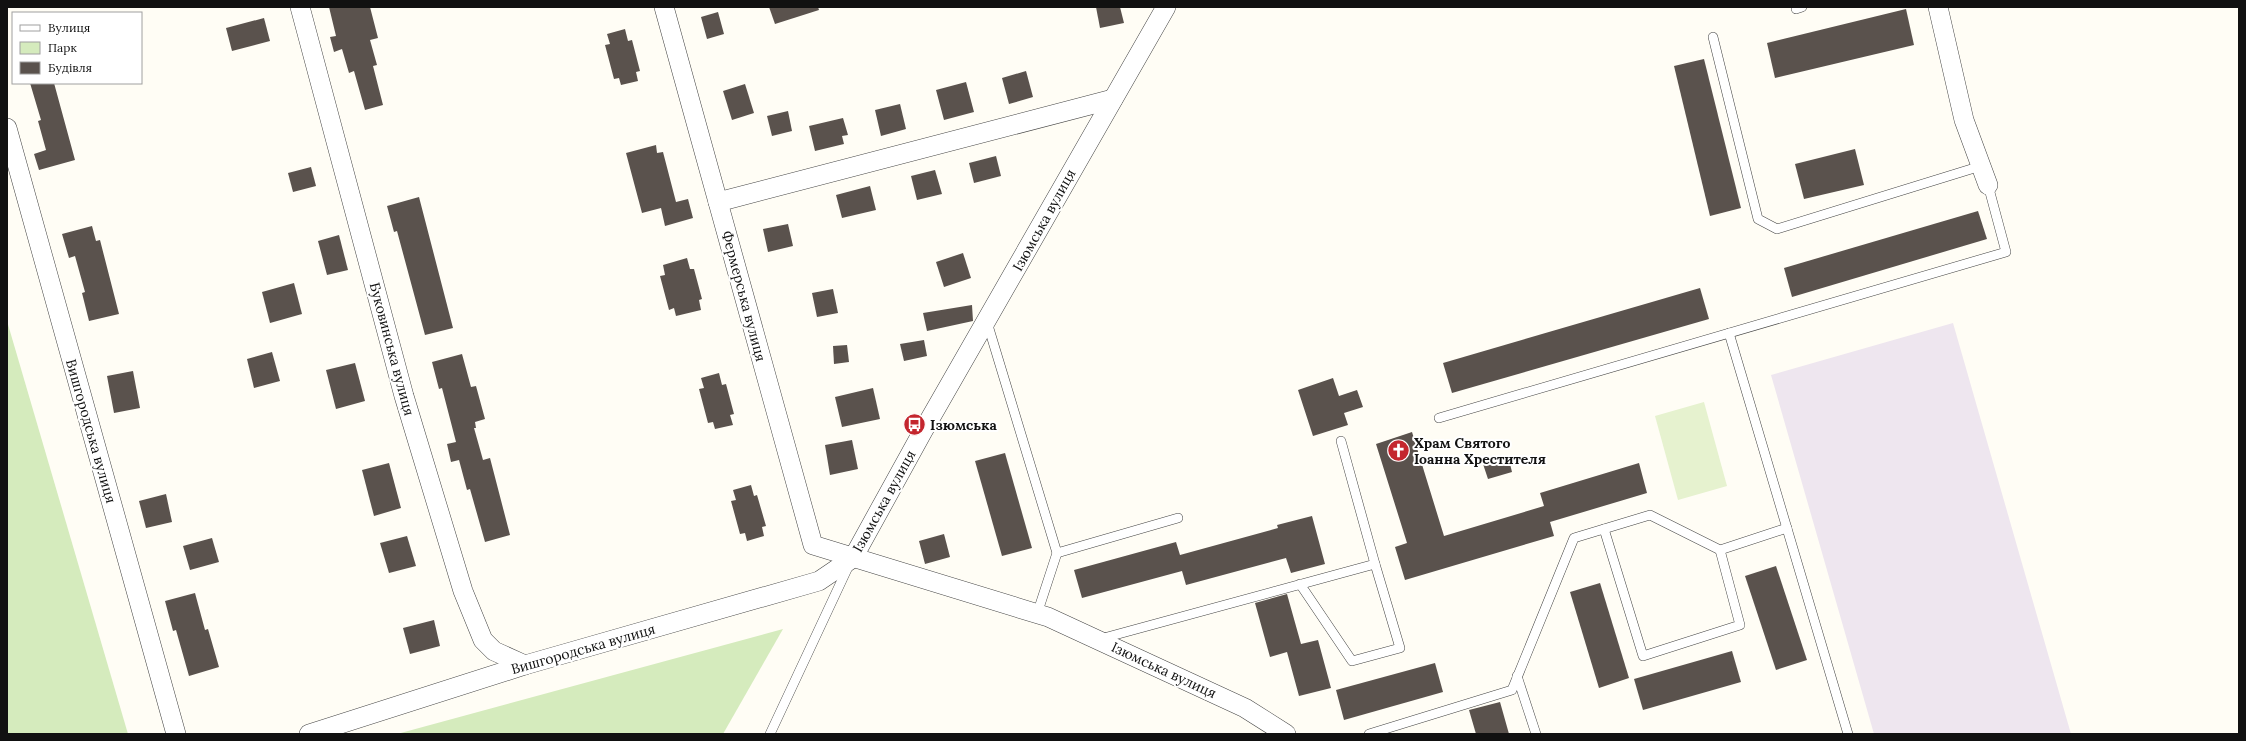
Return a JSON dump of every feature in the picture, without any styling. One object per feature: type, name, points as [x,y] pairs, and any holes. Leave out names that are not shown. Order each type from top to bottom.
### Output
[{"type":"street","name":"Буковинська вулиця","points":[[300,7],[404,396],[463,591],[484,640],[494,651],[525,665]]},
{"type":"street","name":"Фермерська вулиця","points":[[664,7],[813,545],[853,558]]},
{"type":"street","name":"Ізюмська вулиця","points":[[1166,7],[987,322],[923,431],[853,558],[1037,614],[1246,708],[1286,734]]},
{"type":"street","points":[[1938,7],[1964,120],[1988,185]]},
{"type":"street","points":[[718,202],[1113,99]]},
{"type":"street","name":"Вишгородська вулиця","points":[[7,128],[176,734]]},
{"type":"street","name":"Вишгородська вулиця","points":[[309,734],[525,665],[819,581],[853,558]]},
{"type":"lane","points":[[1713,37],[1758,219],[1777,229],[1980,166]]},
{"type":"lane","points":[[1439,418],[2006,252],[1988,185]]},
{"type":"lane","points":[[987,322],[1058,553],[1037,614]]},
{"type":"lane","points":[[1729,333],[1848,734]]},
{"type":"lane","points":[[1300,584],[1352,661],[1400,648],[1341,441]]},
{"type":"lane","points":[[1369,734],[1512,690],[1574,538],[1650,515],[1720,550],[1787,528]]},
{"type":"lane","points":[[1058,553],[1178,518]]},
{"type":"lane","points":[[1604,529],[1643,656],[1740,625],[1720,550]]},
{"type":"lane","points":[[770,734],[853,558]]},
{"type":"lane","points":[[1096,640],[1375,564]]},
{"type":"lane","points":[[1517,676],[1536,734]]},
{"type":"shaded area","points":[[1953,323],[2071,734],[1874,734],[1771,375]]},
{"type":"green space","points":[[7,321],[128,734],[7,734]]},
{"type":"green space","points":[[1704,402],[1727,486],[1678,500],[1655,416]]},
{"type":"green space","points":[[783,629],[723,734],[397,734]]},
{"type":"building","points":[[329,7],[370,7],[378,38],[370,40],[377,65],[373,66],[383,105],[365,110],[354,71],[349,73],[342,49],[334,52],[330,37],[336,36]]},
{"type":"building","points":[[769,7],[818,7],[819,10],[775,24]]},
{"type":"building","points":[[1096,7],[1120,7],[1124,23],[1100,28]]},
{"type":"building","points":[[1906,9],[1914,45],[1775,78],[1767,43]]},
{"type":"building","points":[[718,12],[724,34],[707,39],[701,17]]},
{"type":"building","points":[[264,18],[270,41],[232,51],[226,28]]},
{"type":"building","points":[[625,29],[628,41],[632,40],[640,71],[636,72],[638,81],[621,85],[619,78],[614,79],[605,45],[610,44],[607,34]]},
{"type":"building","points":[[1704,59],[1741,208],[1710,216],[1674,66]]},
{"type":"building","points":[[1026,71],[1033,97],[1009,104],[1002,78]]},
{"type":"building","points":[[966,82],[974,112],[944,120],[936,90]]},
{"type":"building","points":[[30,84],[54,84],[75,160],[39,170],[34,154],[46,150],[38,121],[41,120]]},
{"type":"building","points":[[745,84],[754,113],[732,120],[723,91]]},
{"type":"building","points":[[900,104],[906,129],[881,136],[875,110]]},
{"type":"building","points":[[788,111],[792,131],[772,136],[767,116]]},
{"type":"building","points":[[843,118],[848,135],[842,136],[844,144],[815,151],[809,126]]},
{"type":"building","points":[[656,145],[657,153],[663,152],[676,202],[688,199],[693,218],[665,226],[661,208],[642,213],[626,153]]},
{"type":"building","points":[[1855,149],[1864,185],[1804,199],[1795,164]]},
{"type":"building","points":[[996,156],[1001,176],[974,183],[969,163]]},
{"type":"building","points":[[311,167],[316,186],[293,192],[288,173]]},
{"type":"building","points":[[935,170],[942,194],[917,200],[911,176]]},
{"type":"building","points":[[870,186],[876,210],[842,218],[836,195]]},
{"type":"building","points":[[419,197],[453,328],[425,335],[397,231],[394,232],[387,206]]},
{"type":"building","points":[[1978,211],[1987,239],[1792,297],[1784,268]]},
{"type":"building","points":[[788,224],[793,246],[768,252],[763,229]]},
{"type":"building","points":[[92,226],[96,241],[100,240],[119,314],[89,321],[82,293],[85,292],[75,256],[69,258],[62,234]]},
{"type":"building","points":[[339,235],[348,270],[327,275],[318,241]]},
{"type":"building","points":[[963,253],[971,278],[944,287],[936,262]]},
{"type":"building","points":[[687,258],[690,269],[694,269],[702,299],[699,300],[701,310],[676,316],[674,308],[669,310],[660,276],[665,275],[663,265]]},
{"type":"building","points":[[294,283],[302,314],[270,323],[262,292]]},
{"type":"building","points":[[1700,288],[1709,319],[1452,393],[1443,363]]},
{"type":"building","points":[[833,289],[838,313],[817,317],[812,293]]},
{"type":"building","points":[[972,305],[973,321],[927,331],[923,313]]},
{"type":"building","points":[[924,340],[927,356],[904,361],[900,344]]},
{"type":"building","points":[[847,345],[849,362],[834,364],[833,346]]},
{"type":"building","points":[[272,352],[280,381],[254,388],[247,359]]},
{"type":"building","points":[[462,354],[471,387],[476,386],[485,419],[475,422],[476,428],[474,428],[483,460],[490,458],[510,535],[485,542],[470,489],[467,490],[459,460],[451,462],[447,444],[456,442],[442,388],[439,389],[432,362]]},
{"type":"building","points":[[355,363],[365,401],[336,409],[326,370]]},
{"type":"building","points":[[133,371],[140,408],[114,413],[107,376]]},
{"type":"building","points":[[719,373],[722,385],[726,384],[734,414],[730,415],[733,425],[715,429],[713,422],[708,423],[699,389],[704,388],[701,378]]},
{"type":"building","points":[[1333,378],[1339,396],[1357,390],[1363,407],[1344,413],[1348,425],[1313,436],[1298,390]]},
{"type":"building","points":[[873,388],[880,419],[842,427],[835,397]]},
{"type":"building","points":[[1412,432],[1444,536],[1544,506],[1540,493],[1639,463],[1647,493],[1550,522],[1554,536],[1405,580],[1395,547],[1407,543],[1376,444]]},
{"type":"building","points":[[852,440],[858,469],[830,475],[825,445]]},
{"type":"building","points":[[1005,453],[1032,548],[1002,556],[975,461]]},
{"type":"building","points":[[1508,456],[1512,472],[1488,479],[1483,464]]},
{"type":"building","points":[[389,463],[401,508],[374,516],[362,470]]},
{"type":"building","points":[[751,485],[754,496],[757,495],[766,526],[762,527],[764,536],[747,541],[745,533],[740,534],[731,501],[736,500],[733,490]]},
{"type":"building","points":[[166,494],[172,522],[146,528],[139,501]]},
{"type":"building","points":[[1312,516],[1325,564],[1291,573],[1286,558],[1186,585],[1182,571],[1082,598],[1074,570],[1176,542],[1180,555],[1278,528],[1277,525]]},
{"type":"building","points":[[944,534],[950,557],[925,564],[919,541]]},
{"type":"building","points":[[407,536],[416,566],[389,573],[380,543]]},
{"type":"building","points":[[212,538],[219,562],[190,570],[183,546]]},
{"type":"building","points":[[1776,566],[1807,660],[1776,670],[1745,576]]},
{"type":"building","points":[[1600,583],[1629,678],[1599,688],[1570,592]]},
{"type":"building","points":[[195,593],[205,630],[208,629],[219,667],[189,676],[176,630],[173,631],[165,601]]},
{"type":"building","points":[[1287,594],[1301,644],[1318,640],[1331,688],[1299,696],[1287,652],[1270,657],[1255,603]]},
{"type":"building","points":[[434,620],[440,646],[410,654],[403,628]]},
{"type":"building","points":[[1732,651],[1741,682],[1643,710],[1634,679]]},
{"type":"building","points":[[1435,663],[1443,692],[1344,720],[1336,690]]},
{"type":"building","points":[[1500,702],[1509,734],[1476,734],[1469,710]]},
{"type":"place","name":"Ізюмська","points":[[915,425]]},
{"type":"place","name":"Храм Святого Іоанна Хрестителя","points":[[1399,451]]}]
